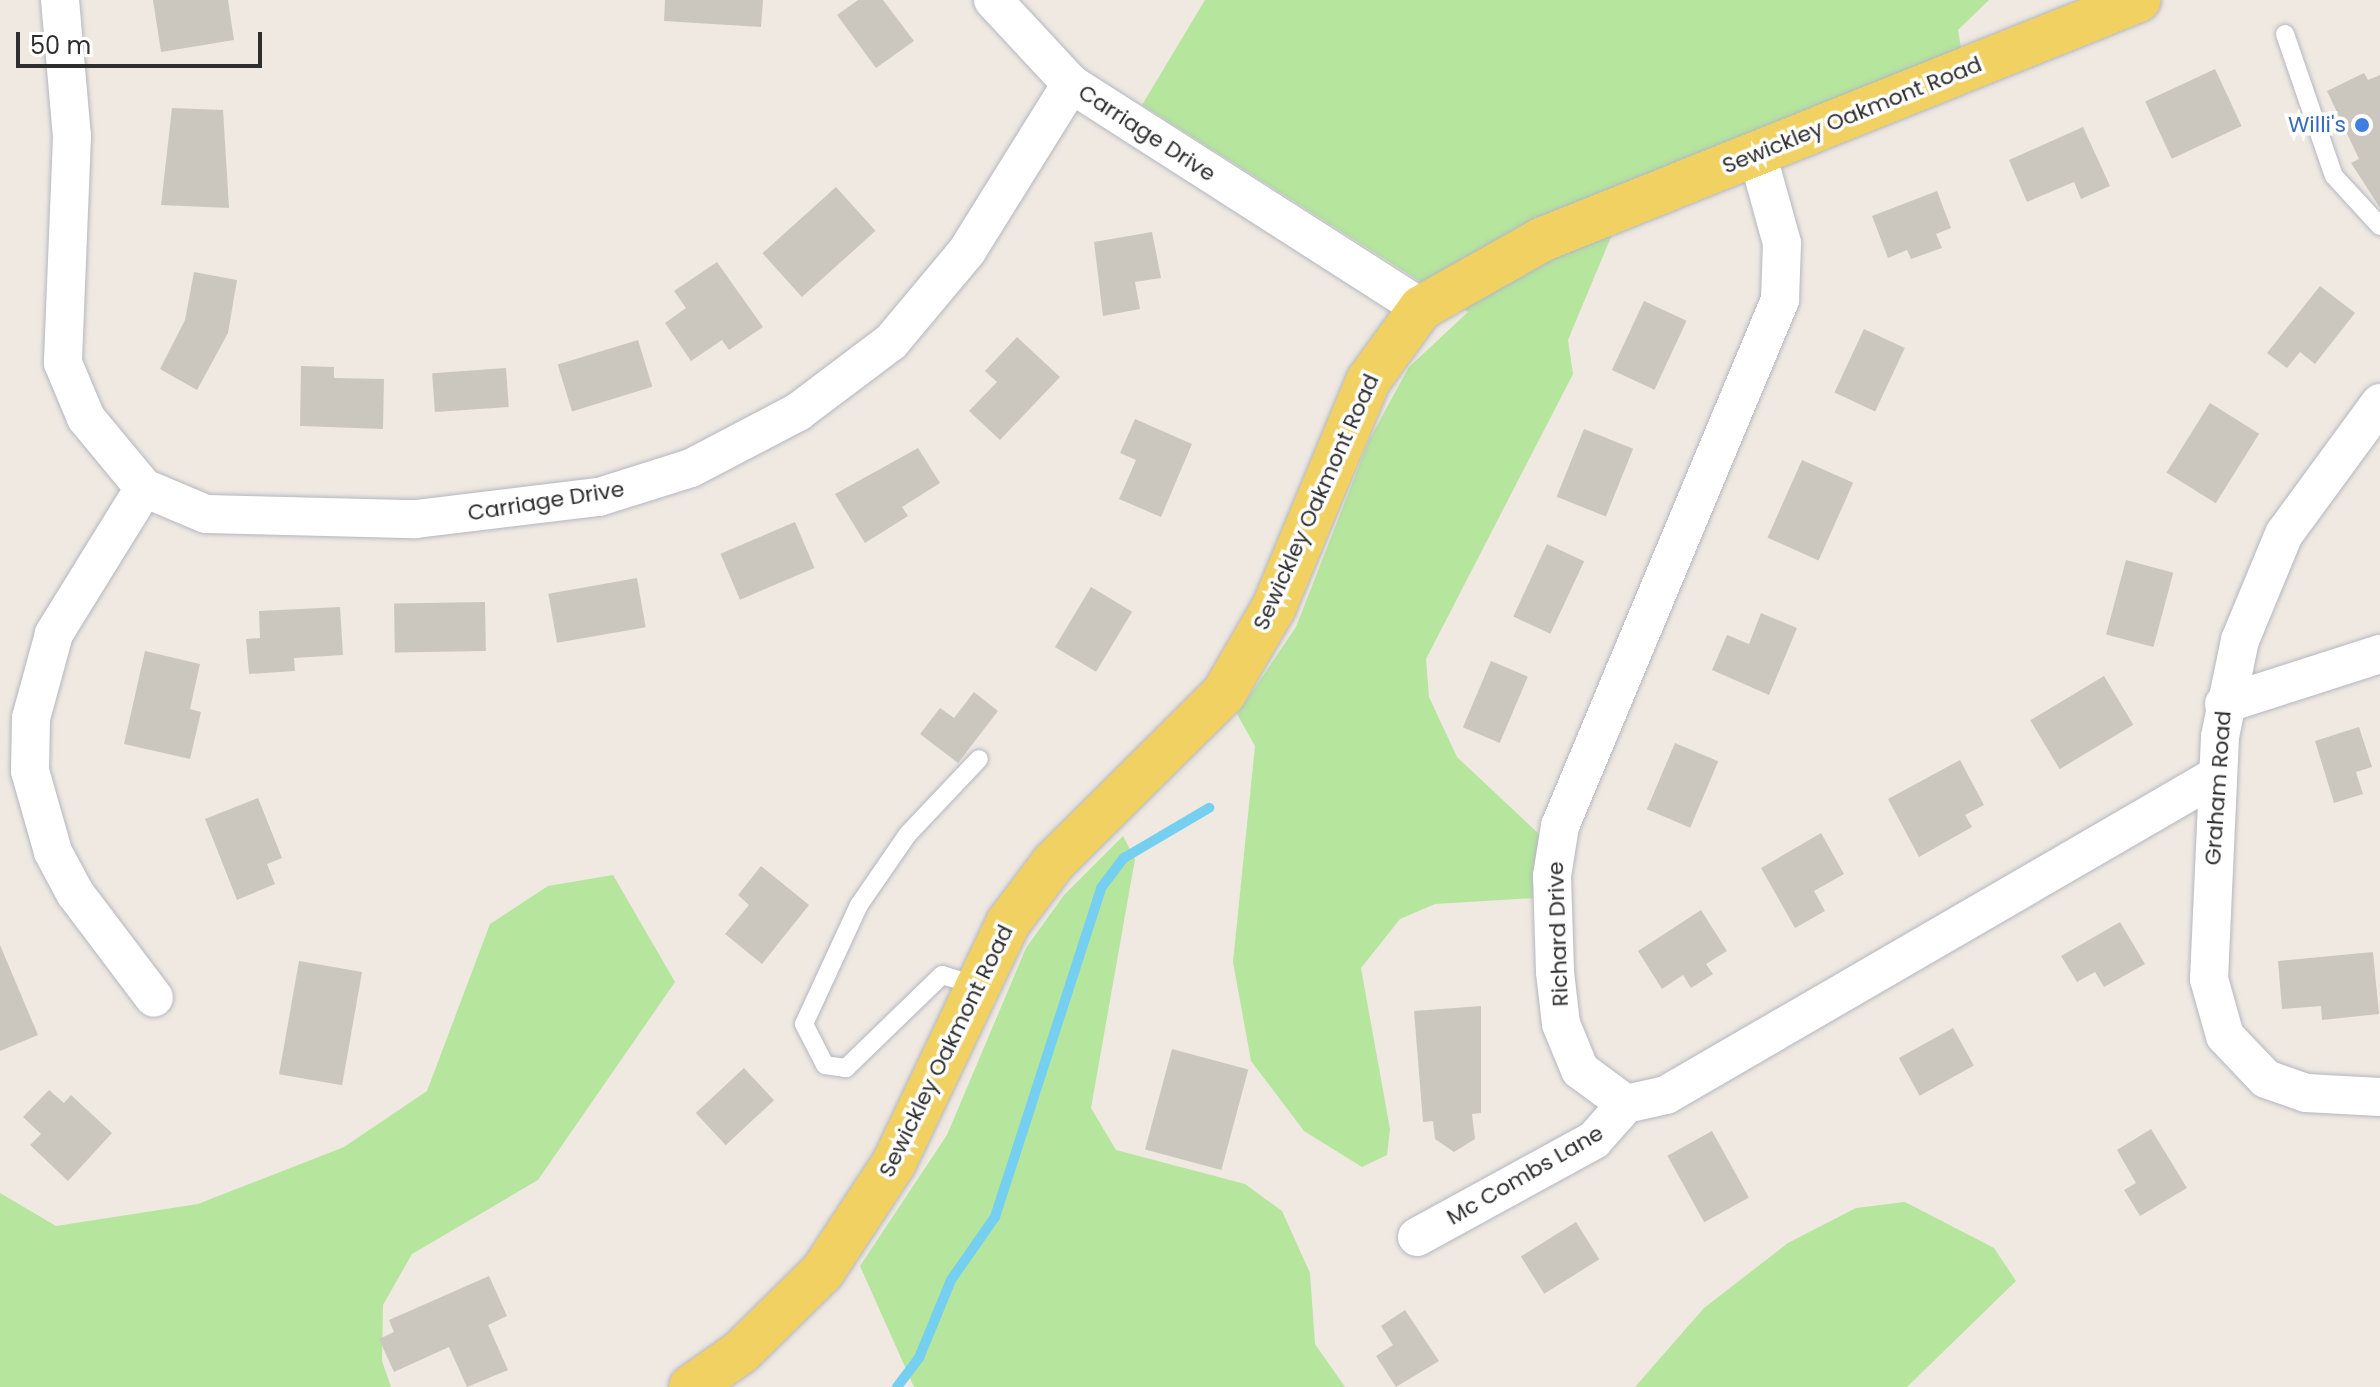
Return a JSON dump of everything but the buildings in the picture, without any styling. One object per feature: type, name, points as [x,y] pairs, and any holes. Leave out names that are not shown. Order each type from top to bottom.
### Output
[{"type":"main road","name":"Sewickley Oakmont Road","points":[[691,1387],[762,1334],[847,1238],[913,1125],[975,985],[1008,923],[1053,863],[1172,753],[1224,693],[1274,607],[1368,381],[1421,308],[1503,256],[2139,0]]},
{"type":"street","points":[[60,0],[72,136],[63,363],[86,418],[144,488],[54,634],[31,718],[30,771],[53,852],[75,893],[99,935],[154,998]]},
{"type":"street","points":[[993,0],[1071,84]]},
{"type":"street","name":"Carriage Drive","points":[[144,488],[235,518],[416,519],[599,497],[691,468],[798,412],[891,342],[967,251],[1071,84],[1421,308]]},
{"type":"street","name":"Richard Drive","points":[[1626,1104],[1591,1083],[1565,1040],[1555,972],[1554,863],[1583,761],[1780,300],[1782,243],[1757,153]]},
{"type":"street","name":"Graham Road","points":[[2380,403],[2330,463],[2272,557],[2251,602],[2224,704],[2209,979],[2225,1036],[2250,1068],[2286,1088],[2380,1097]]},
{"type":"street","points":[[2224,704],[2380,654]]},
{"type":"street","points":[[1626,1104],[1666,1095],[2218,775]]},
{"type":"street","name":"Mc Combs Lane","points":[[1417,1237],[1594,1140],[1626,1104]]},
{"type":"lane","points":[[2285,34],[2334,176],[2380,226]]},
{"type":"lane","points":[[975,985],[942,975],[846,1068],[825,1065],[804,1024],[859,905],[908,834],[979,759]]},
{"type":"green space","points":[[1205,0],[1989,0],[1958,30],[1961,48],[1634,182],[1568,340],[1573,374],[1426,659],[1429,697],[1457,757],[1556,850],[1553,897],[1435,904],[1400,919],[1361,968],[1390,1129],[1387,1155],[1362,1167],[1304,1131],[1251,1061],[1233,962],[1255,746],[1237,714],[1296,627],[1369,440],[1409,367],[1468,312],[1142,105]]},
{"type":"green space","points":[[1123,836],[1135,859],[1091,1108],[1116,1150],[1245,1184],[1282,1211],[1310,1273],[1315,1344],[1345,1387],[914,1387],[860,1266],[947,1135],[1026,948],[1064,895]]},
{"type":"green space","points":[[613,875],[675,982],[538,1180],[412,1254],[383,1305],[382,1361],[391,1387],[0,1387],[0,1193],[56,1226],[198,1204],[344,1147],[427,1091],[490,924],[548,886]]},
{"type":"green space","points":[[1905,1202],[1994,1248],[2016,1281],[1907,1387],[1635,1387],[1704,1308],[1788,1243],[1856,1208]]},
{"type":"waterway","points":[[897,1387],[919,1358],[951,1280],[995,1217],[1101,888],[1124,858],[1209,808]]},
{"type":"place","name":"Willi's","points":[[2362,125]]}]
